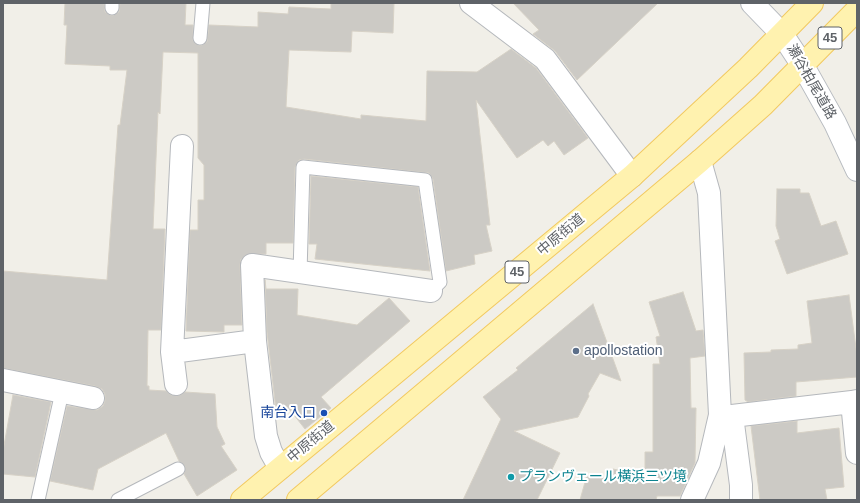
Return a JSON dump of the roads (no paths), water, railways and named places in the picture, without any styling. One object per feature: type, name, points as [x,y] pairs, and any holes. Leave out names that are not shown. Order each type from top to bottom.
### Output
[{"type":"main road","name":"中原街道","points":[[242,500],[632,176],[782,34],[812,3]]},
{"type":"main road","name":"45","points":[[298,500],[700,161],[763,105],[857,10]]},
{"type":"street","points":[[471,3],[545,59],[632,176]]},
{"type":"street","name":"瀬谷柏尾道路","points":[[752,3],[782,34],[803,66],[835,123],[857,170]]},
{"type":"street","points":[[176,384],[172,352],[182,146]]},
{"type":"street","points":[[700,161],[709,193],[726,416],[741,485],[741,500]]},
{"type":"street","points":[[280,468],[271,452],[266,436],[255,341],[252,265],[431,291]]},
{"type":"street","points":[[172,352],[255,341]]},
{"type":"street","points":[[3,380],[93,398]]},
{"type":"street","points":[[726,416],[855,402],[857,453]]},
{"type":"street","points":[[692,500],[709,463],[726,416]]},
{"type":"lane","points":[[200,38],[203,3]]},
{"type":"lane","points":[[300,273],[303,167],[425,180],[440,282],[431,291]]},
{"type":"lane","points":[[38,500],[62,392]]},
{"type":"lane","points":[[118,500],[178,469]]},
{"type":"place","name":"apollostation","points":[[576,351]]},
{"type":"place","name":"南台入口","points":[[324,413]]},
{"type":"place","name":"プランヴェール横浜三ツ境","points":[[511,477]]}]
